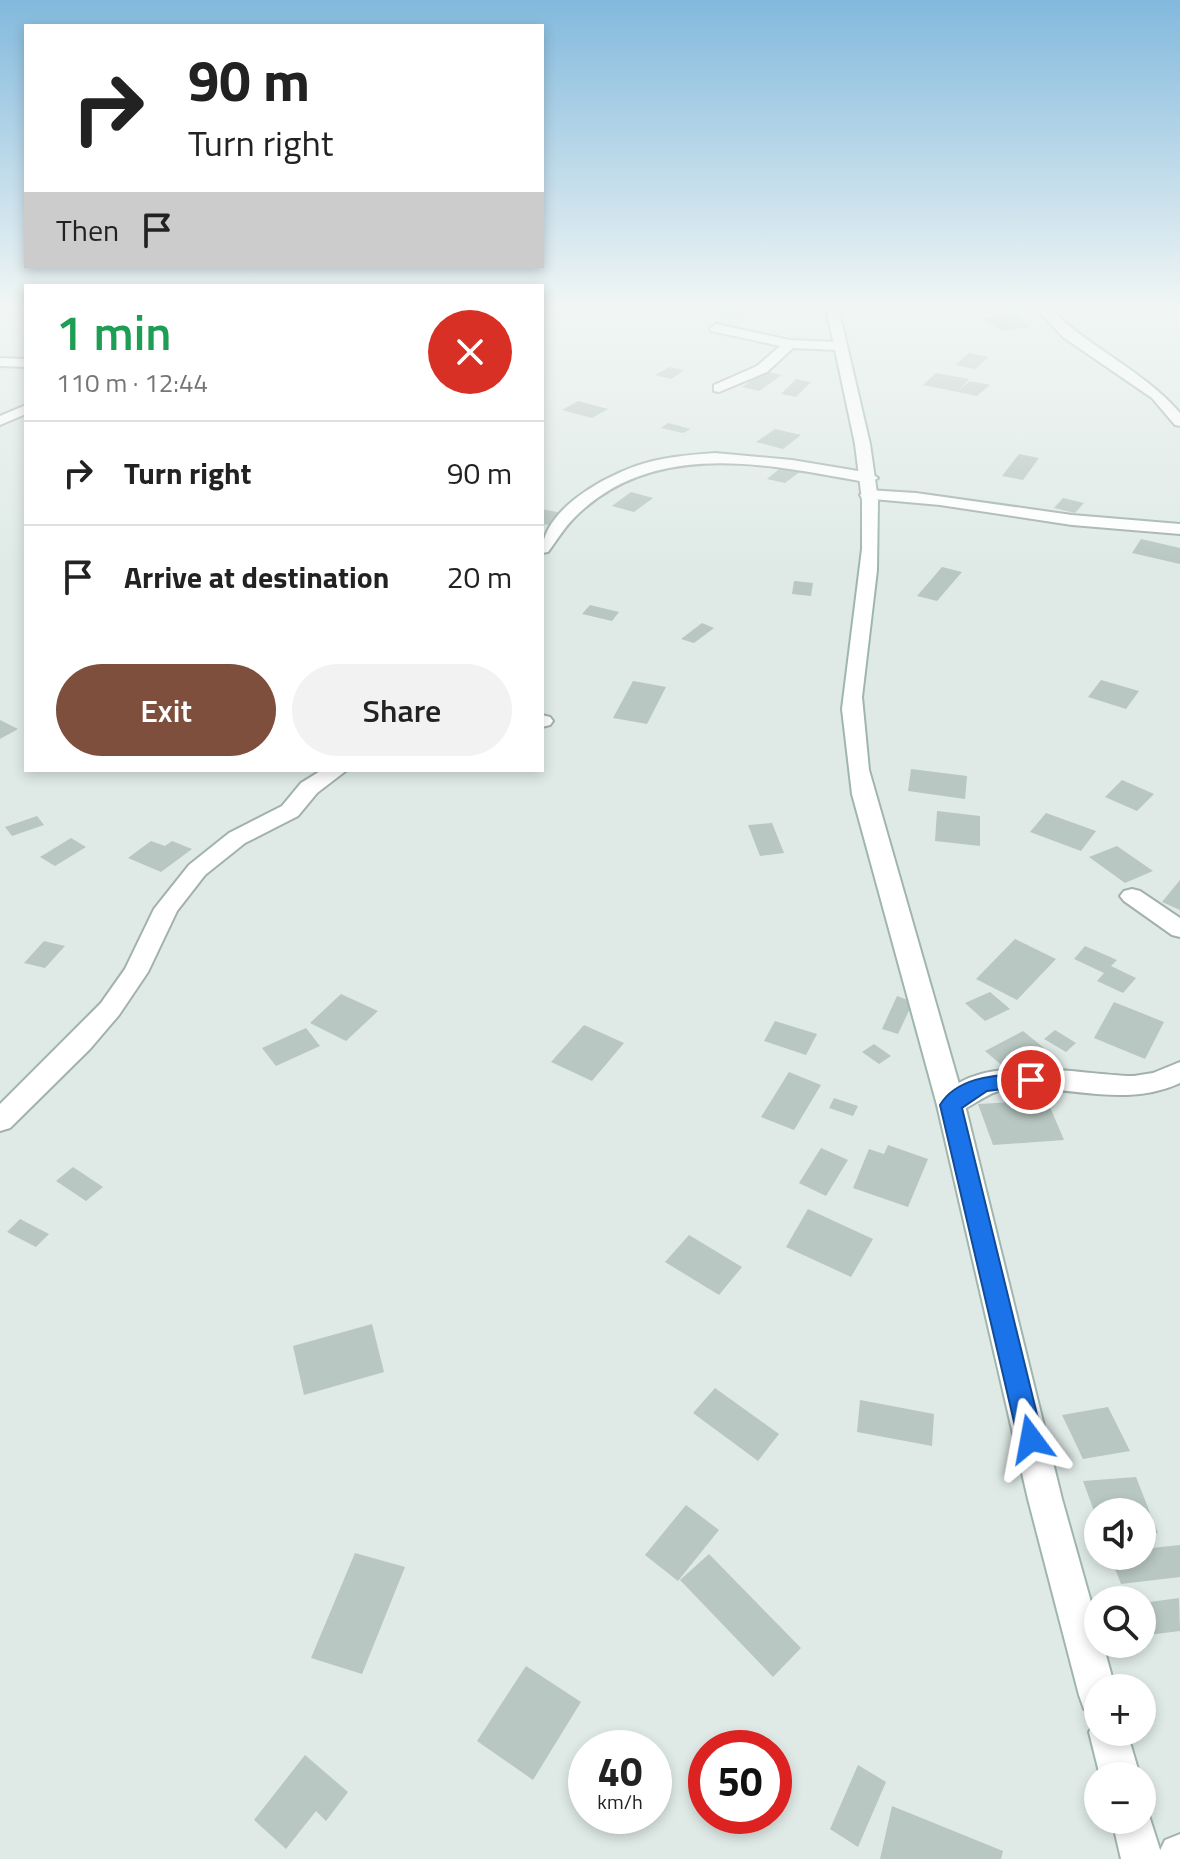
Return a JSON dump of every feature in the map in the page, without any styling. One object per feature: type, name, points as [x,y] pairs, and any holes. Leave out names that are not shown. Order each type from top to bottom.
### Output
[{"type":"street","points":[[849,394],[869,486],[872,525],[852,699],[854,746],[884,878],[951,1105],[1045,1499],[1092,1674]]},
{"type":"street","points":[[1155,394],[1180,422]]},
{"type":"street","points":[[0,421],[24,410]]},
{"type":"street","points":[[544,545],[570,512],[599,490],[658,463],[716,456],[747,457],[869,486],[1061,519],[1180,529]]},
{"type":"street","points":[[0,1121],[81,1042],[110,1009],[136,972],[166,909],[197,870],[237,838],[290,811],[309,788],[333,772]]},
{"type":"street","points":[[1132,896],[1180,929]]},
{"type":"street","points":[[951,1105],[982,1084],[1031,1080],[1135,1086],[1168,1080],[1180,1072]]},
{"type":"street","points":[[1136,1834],[1142,1859]]},
{"type":"building","points":[[578,401],[608,409],[592,418],[562,410]]},
{"type":"building","points":[[668,423],[691,429],[683,433],[661,428]]},
{"type":"building","points":[[775,429],[801,435],[783,449],[756,442]]},
{"type":"building","points":[[1019,454],[1039,458],[1023,480],[1002,476]]},
{"type":"building","points":[[783,466],[801,471],[785,483],[767,479]]},
{"type":"building","points":[[631,492],[653,498],[634,512],[612,506]]},
{"type":"building","points":[[1063,498],[1084,503],[1075,513],[1054,508]]},
{"type":"building","points":[[544,509],[562,513],[548,525],[544,524]]},
{"type":"building","points":[[1141,539],[1180,548],[1180,564],[1132,553]]},
{"type":"building","points":[[942,567],[962,572],[937,601],[917,596]]},
{"type":"building","points":[[794,581],[813,583],[811,596],[792,594]]},
{"type":"building","points":[[590,605],[619,612],[612,621],[582,614]]},
{"type":"building","points":[[702,623],[714,628],[694,643],[681,639]]},
{"type":"building","points":[[1101,680],[1139,691],[1126,709],[1088,697]]},
{"type":"building","points":[[633,681],[666,687],[647,724],[613,718]]},
{"type":"building","points":[[0,720],[18,729],[0,739]]},
{"type":"building","points":[[911,769],[967,776],[965,799],[908,791]]},
{"type":"building","points":[[1122,780],[1154,794],[1137,811],[1105,797]]},
{"type":"building","points":[[937,811],[980,816],[980,846],[935,841]]},
{"type":"building","points":[[1046,813],[1096,831],[1081,851],[1030,832]]},
{"type":"building","points":[[37,816],[44,825],[12,836],[5,827]]},
{"type":"building","points":[[772,823],[784,853],[760,856],[748,825]]},
{"type":"building","points":[[71,838],[86,847],[55,866],[40,857]]},
{"type":"building","points":[[151,841],[165,846],[172,841],[192,849],[161,872],[128,858]]},
{"type":"building","points":[[1117,846],[1153,871],[1125,883],[1089,857]]},
{"type":"building","points":[[1180,880],[1180,910],[1162,902]]},
{"type":"building","points":[[1015,939],[1056,959],[1017,1000],[976,979]]},
{"type":"building","points":[[44,941],[65,946],[45,968],[24,963]]},
{"type":"building","points":[[1085,946],[1117,960],[1111,966],[1136,978],[1123,993],[1097,981],[1104,973],[1074,959]]},
{"type":"building","points":[[990,992],[1010,1009],[985,1021],[965,1003]]},
{"type":"building","points":[[341,994],[378,1011],[346,1041],[310,1023]]},
{"type":"building","points":[[897,996],[913,1002],[898,1034],[882,1029]]},
{"type":"building","points":[[1114,1002],[1164,1022],[1145,1059],[1094,1038]]},
{"type":"building","points":[[775,1021],[817,1034],[806,1055],[764,1041]]},
{"type":"building","points":[[584,1025],[624,1043],[592,1081],[551,1062]]},
{"type":"building","points":[[306,1028],[320,1046],[276,1066],[262,1048]]},
{"type":"building","points":[[1055,1030],[1076,1043],[1066,1052],[1044,1039]]},
{"type":"building","points":[[1023,1031],[1049,1052],[1011,1073],[985,1051]]},
{"type":"building","points":[[874,1044],[891,1056],[879,1064],[862,1052]]},
{"type":"building","points":[[789,1072],[821,1085],[794,1130],[761,1117]]},
{"type":"building","points":[[834,1098],[858,1106],[853,1116],[829,1108]]},
{"type":"building","points":[[1047,1100],[1064,1140],[993,1145],[978,1104]]},
{"type":"building","points":[[888,1145],[928,1159],[908,1207],[853,1188],[869,1149],[884,1154]]},
{"type":"building","points":[[821,1148],[848,1160],[826,1196],[799,1183]]},
{"type":"building","points":[[73,1167],[103,1187],[86,1201],[56,1181]]},
{"type":"building","points":[[808,1209],[873,1239],[851,1277],[786,1247]]},
{"type":"building","points":[[20,1219],[49,1234],[36,1247],[7,1232]]},
{"type":"building","points":[[689,1235],[742,1267],[719,1295],[665,1262]]},
{"type":"building","points":[[372,1324],[384,1372],[304,1395],[293,1346]]},
{"type":"building","points":[[715,1388],[779,1434],[758,1461],[693,1413]]},
{"type":"building","points":[[860,1400],[934,1414],[932,1446],[857,1432]]},
{"type":"building","points":[[1108,1407],[1130,1451],[1083,1459],[1062,1415]]},
{"type":"building","points":[[1136,1477],[1144,1498],[1089,1498],[1083,1481]]},
{"type":"building","points":[[686,1505],[719,1530],[678,1581],[645,1555]]},
{"type":"building","points":[[1180,1545],[1180,1577],[1121,1584],[1116,1570],[1156,1570],[1156,1548]]},
{"type":"building","points":[[355,1553],[405,1567],[362,1674],[311,1658]]},
{"type":"building","points":[[709,1554],[801,1648],[773,1677],[680,1580]]},
{"type":"building","points":[[1179,1598],[1180,1631],[1156,1634],[1156,1601]]},
{"type":"building","points":[[526,1666],[581,1702],[533,1780],[477,1741]]},
{"type":"building","points":[[305,1755],[348,1792],[326,1821],[316,1811],[286,1849],[254,1820]]},
{"type":"building","points":[[858,1765],[886,1782],[858,1847],[830,1829]]},
{"type":"building","points":[[892,1806],[1003,1851],[1001,1859],[880,1859]]},
{"type":"route","points":[[1031,1080],[982,1084],[951,1105],[1031,1439]]}]
